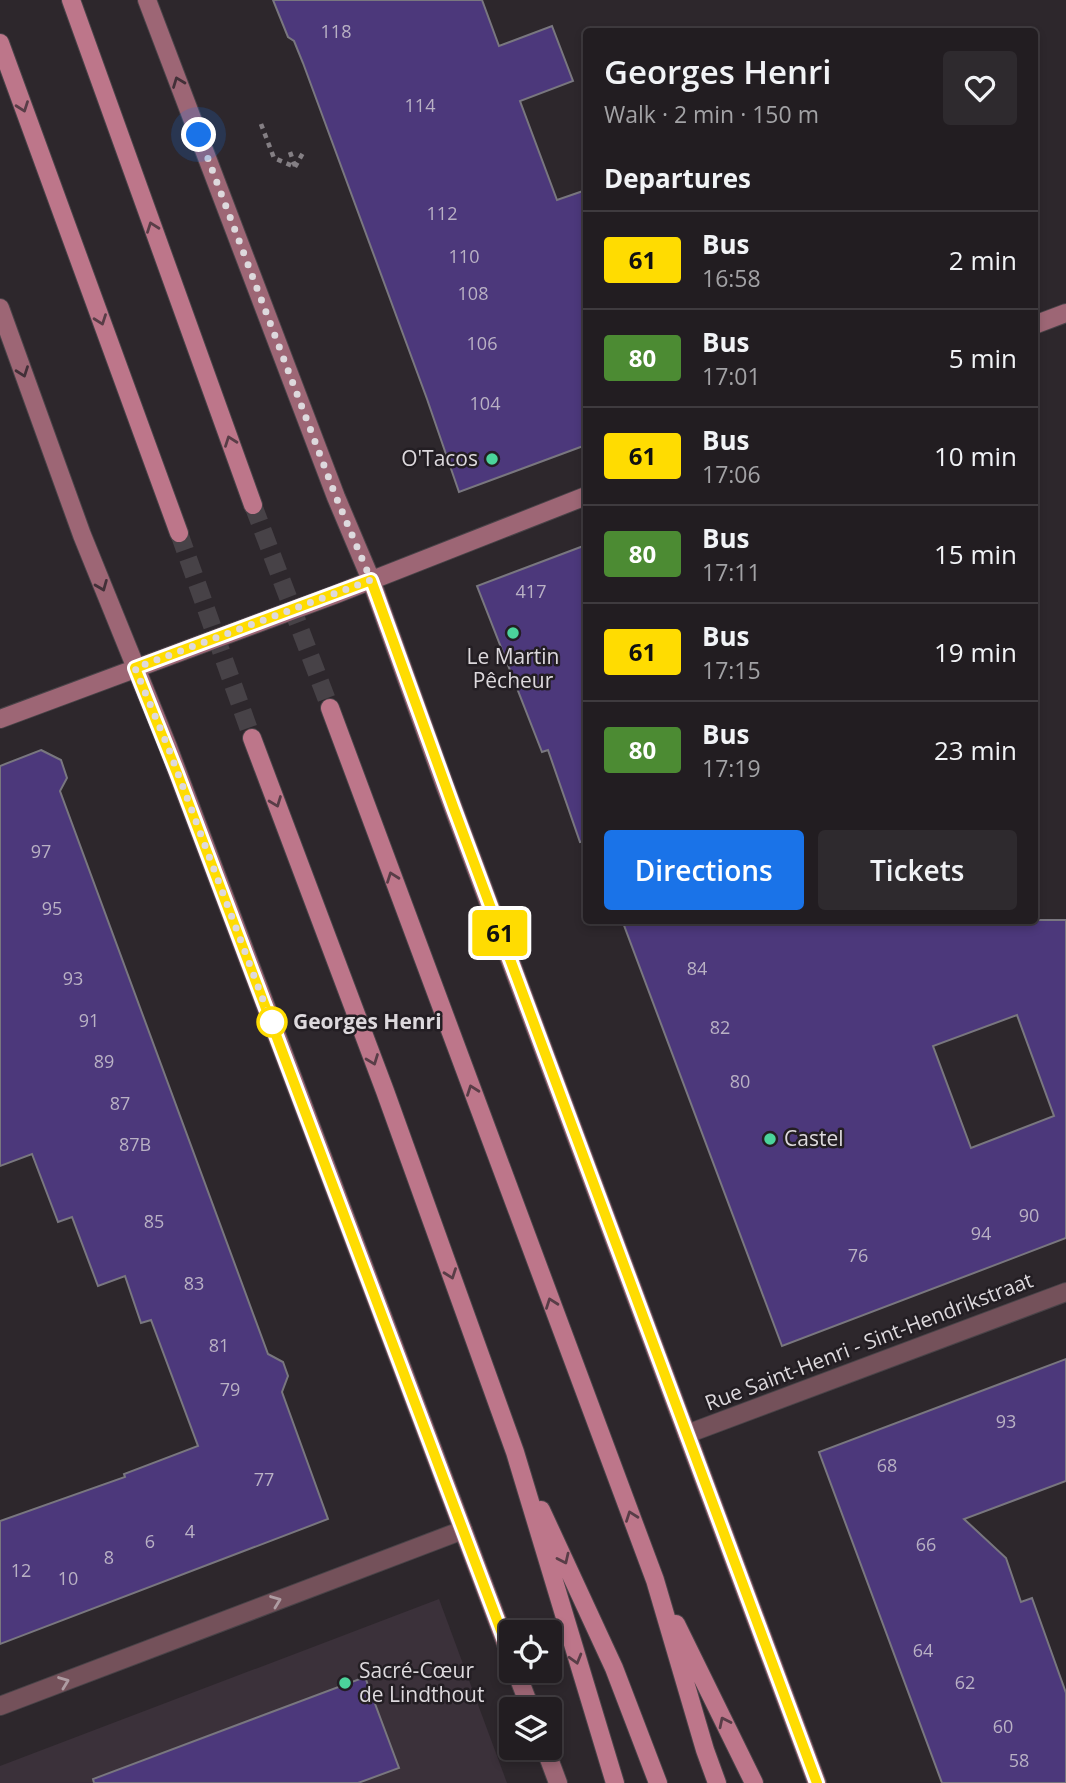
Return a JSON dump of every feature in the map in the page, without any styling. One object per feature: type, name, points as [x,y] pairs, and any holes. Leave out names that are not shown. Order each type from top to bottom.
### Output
[{"type":"main road","points":[[71,0],[253,505]]},
{"type":"main road","points":[[147,0],[336,497],[371,580],[817,1783]]},
{"type":"main road","points":[[0,43],[179,533]]},
{"type":"main road","points":[[0,308],[82,535],[177,773],[499,1626]]},
{"type":"main road","points":[[1038,324],[1066,313]]},
{"type":"main road","points":[[0,719],[583,497]]},
{"type":"main road","points":[[330,708],[655,1580],[717,1783]]},
{"type":"main road","points":[[252,738],[385,1091],[515,1452],[615,1783]]},
{"type":"main road","points":[[515,1452],[614,1668],[657,1783]]},
{"type":"main road","points":[[655,1580],[754,1783]]},
{"type":"main road","points":[[549,1760],[558,1783]]},
{"type":"street","name":"Rue Saint-Henri - Sint-Hendrikstraat","points":[[687,1434],[1066,1292]]},
{"type":"street","points":[[0,1706],[463,1531]]},
{"type":"path","points":[[261,124],[274,158],[295,167]]},
{"type":"path","points":[[295,167],[304,151]]},
{"type":"path","points":[[290,152],[295,167]]},
{"type":"shaded area","name":"Sacré-Cœur de Lindthout","points":[[439,1599],[507,1783],[0,1783],[0,1766]]},
{"type":"building","points":[[273,0],[482,0],[499,46],[552,26],[573,81],[520,101],[557,200],[583,191],[583,446],[459,492],[303,63],[294,41],[288,37]]},
{"type":"building","points":[[583,546],[583,842],[580,842],[548,750],[542,752],[477,586]]},
{"type":"building","points":[[41,750],[61,760],[67,778],[60,791],[268,1354],[283,1362],[288,1376],[282,1392],[328,1519],[0,1644],[0,1521],[125,1477],[124,1474],[198,1446],[151,1320],[141,1323],[125,1276],[98,1286],[72,1217],[58,1222],[32,1154],[0,1166],[0,766]]},
{"type":"building","points":[[1038,920],[1066,920],[1066,1238],[782,1346],[624,924],[1038,924]],"holes":[[[1017,1015],[1054,1116],[971,1148],[933,1046]]]},
{"type":"building","points":[[1066,1359],[1066,1481],[964,1519],[1006,1558],[1021,1602],[1032,1598],[1066,1693],[1066,1783],[942,1783],[819,1452]]},
{"type":"building","points":[[365,1677],[399,1768],[358,1783],[94,1783],[93,1779]]},
{"type":"tunnel","points":[[253,505],[330,708]]},
{"type":"tunnel","points":[[179,533],[252,738]]},
{"type":"bus line","name":"61","points":[[499,1625],[135,668],[371,580],[817,1783]]},
{"type":"place","name":"O'Tacos","points":[[492,459]]},
{"type":"place","name":"Le Martin Pêcheur","points":[[513,633]]},
{"type":"place","name":"Georges Henri","points":[[272,1022]]},
{"type":"place","name":"Castel","points":[[770,1139]]},
{"type":"place","name":"Sacré-Cœur de Lindthout","points":[[345,1683]]},
{"type":"route","points":[[199,135],[336,497],[371,580],[135,668],[168,747],[274,1029],[272,1022]]}]
